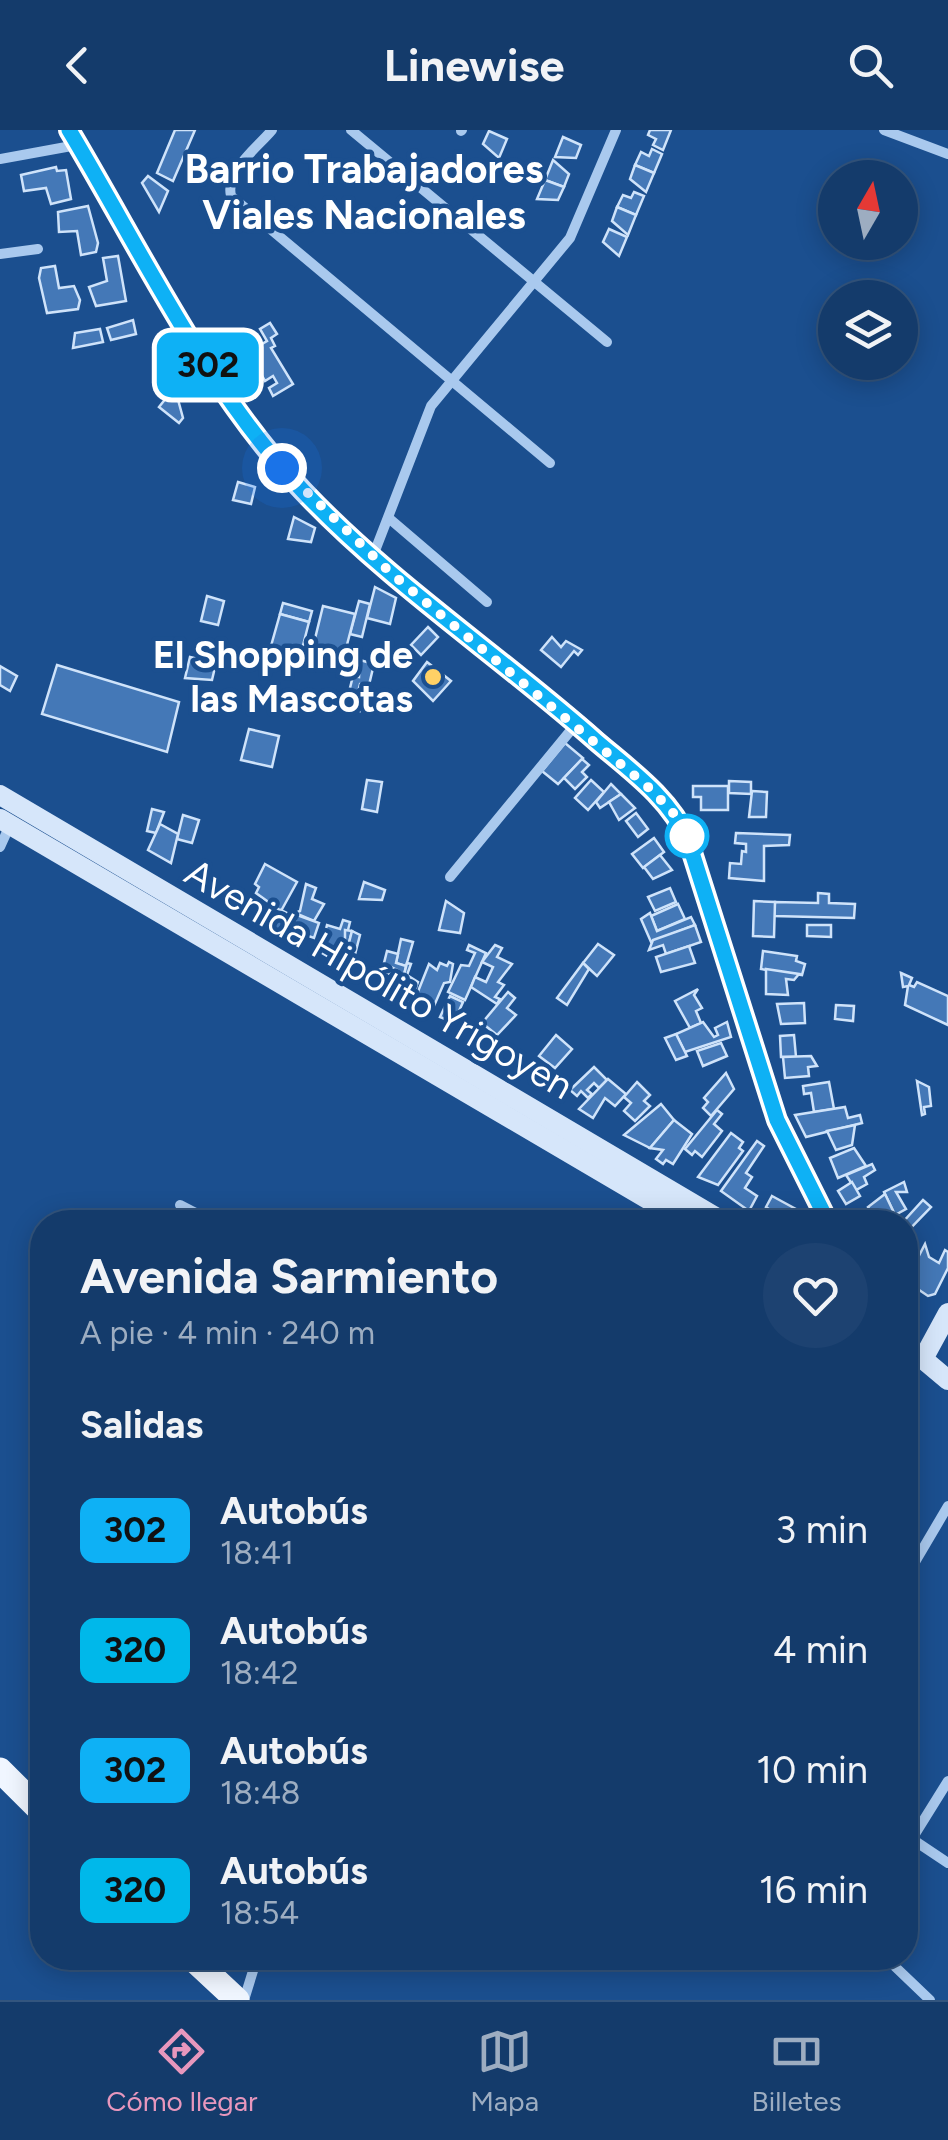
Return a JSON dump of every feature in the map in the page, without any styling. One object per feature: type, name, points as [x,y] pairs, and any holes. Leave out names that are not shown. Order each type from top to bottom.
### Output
[{"type":"main road","points":[[0,1770],[30,1800]]},
{"type":"main road","points":[[206,1970],[240,2000]]},
{"type":"street","points":[[272,130],[228,186],[231,196],[550,463]]},
{"type":"street","points":[[352,130],[606,342]]},
{"type":"street","points":[[373,556],[391,520],[422,426],[452,381],[570,238],[616,130]]},
{"type":"street","points":[[884,130],[948,154]]},
{"type":"street","points":[[0,159],[74,137],[222,389],[260,442],[305,493],[373,556],[576,723],[647,786],[683,828],[777,1120],[822,1210]]},
{"type":"street","points":[[0,254],[38,249]]},
{"type":"street","points":[[391,520],[487,602]]},
{"type":"street","points":[[450,877],[576,723]]},
{"type":"street","name":"Avenida Hipólito Yrigoyen","points":[[0,795],[11,817],[345,1011],[702,1210]]},
{"type":"street","points":[[0,847],[11,817]]},
{"type":"street","name":"Avenida Hipólito Yrigoyen","points":[[345,1011],[668,1210]]},
{"type":"street","points":[[180,1205],[190,1210]]},
{"type":"street","points":[[918,1345],[948,1313]]},
{"type":"street","points":[[918,1361],[948,1380]]},
{"type":"street","points":[[918,1557],[948,1506]]},
{"type":"street","points":[[918,1829],[948,1781]]},
{"type":"street","points":[[918,1843],[948,1863]]},
{"type":"street","points":[[240,2000],[252,1970]]},
{"type":"street","points":[[899,1970],[930,2000]]},
{"type":"building","points":[[175,130],[195,130],[173,181],[157,173]]},
{"type":"building","points":[[650,130],[671,130],[663,150],[653,145],[656,139],[648,135]]},
{"type":"building","points":[[489,131],[507,139],[499,158],[483,144]]},
{"type":"building","points":[[563,137],[581,145],[576,158],[555,157]]},
{"type":"building","points":[[652,149],[662,154],[654,173],[635,165],[641,152],[649,156]]},
{"type":"building","points":[[553,160],[569,174],[564,187],[545,180]]},
{"type":"building","points":[[635,165],[654,173],[646,192],[630,179]]},
{"type":"building","points":[[56,167],[57,171],[66,170],[71,199],[51,204],[46,188],[24,191],[21,175]]},
{"type":"building","points":[[148,176],[168,191],[159,212],[142,183]]},
{"type":"building","points":[[545,180],[564,187],[558,200],[537,199]]},
{"type":"building","points":[[634,192],[644,196],[636,215],[617,207],[623,195],[631,198]]},
{"type":"building","points":[[88,206],[98,243],[96,252],[81,255],[77,231],[59,232],[58,212]]},
{"type":"building","points":[[617,207],[636,215],[628,235],[612,221]]},
{"type":"building","points":[[609,229],[627,237],[619,256],[603,242]]},
{"type":"building","points":[[118,256],[126,301],[96,306],[89,287],[107,281],[103,258]]},
{"type":"building","points":[[55,266],[59,288],[74,286],[80,300],[78,309],[47,313],[39,278],[41,268]]},
{"type":"building","points":[[133,320],[136,334],[111,340],[107,328]]},
{"type":"building","points":[[270,323],[277,334],[271,338],[275,346],[271,348],[293,384],[273,396],[269,388],[277,383],[273,376],[265,381],[248,352],[267,341],[260,329]]},
{"type":"building","points":[[100,329],[103,342],[73,348],[75,333]]},
{"type":"building","points":[[171,392],[177,396],[183,418],[179,423],[159,407]]},
{"type":"building","points":[[238,482],[255,487],[251,504],[233,500]]},
{"type":"building","points":[[294,517],[315,528],[311,542],[288,539]]},
{"type":"building","points":[[375,587],[396,598],[390,624],[367,618]]},
{"type":"building","points":[[207,596],[224,601],[218,625],[201,621]]},
{"type":"building","points":[[359,601],[370,604],[362,637],[350,634]]},
{"type":"building","points":[[283,603],[312,611],[309,622],[280,614]]},
{"type":"building","points":[[323,606],[355,614],[343,660],[312,651]]},
{"type":"building","points":[[280,614],[309,622],[299,661],[269,653]]},
{"type":"building","points":[[428,627],[438,637],[421,655],[411,645]]},
{"type":"building","points":[[552,637],[561,647],[566,641],[582,650],[578,655],[574,651],[561,667],[541,650]]},
{"type":"building","points":[[190,657],[216,663],[212,680],[185,678]]},
{"type":"building","points":[[360,660],[374,664],[369,685],[360,684],[358,692],[365,693],[360,711],[350,709],[355,694],[349,692],[353,676],[359,677]]},
{"type":"building","points":[[427,662],[451,681],[433,701],[413,681]]},
{"type":"building","points":[[57,665],[179,702],[167,752],[42,714]]},
{"type":"building","points":[[0,666],[17,676],[10,691],[0,685]]},
{"type":"building","points":[[249,729],[279,736],[272,767],[241,760]]},
{"type":"building","points":[[565,743],[583,758],[558,784],[542,771]]},
{"type":"building","points":[[582,759],[589,765],[582,772],[587,777],[575,789],[564,778]]},
{"type":"building","points":[[367,780],[382,782],[377,812],[362,809]]},
{"type":"building","points":[[591,780],[604,792],[588,810],[575,798]]},
{"type":"building","points":[[729,781],[751,782],[751,794],[729,793]]},
{"type":"building","points":[[611,784],[621,794],[600,808],[596,802]]},
{"type":"building","points":[[693,786],[728,786],[728,810],[701,810],[701,797],[693,797]]},
{"type":"building","points":[[752,791],[767,792],[766,817],[749,817]]},
{"type":"building","points":[[621,794],[635,808],[619,820],[609,802]]},
{"type":"building","points":[[152,809],[164,812],[156,833],[147,831]]},
{"type":"building","points":[[636,813],[648,829],[638,837],[626,821]]},
{"type":"building","points":[[183,815],[199,820],[192,843],[177,839]]},
{"type":"building","points":[[160,824],[178,834],[171,863],[148,850]]},
{"type":"building","points":[[736,833],[790,835],[789,845],[764,846],[764,881],[729,878],[730,863],[741,864],[742,851],[746,852],[746,844],[735,843]]},
{"type":"building","points":[[654,838],[664,852],[643,868],[632,854]]},
{"type":"building","points":[[660,855],[672,870],[653,879],[644,867]]},
{"type":"building","points":[[265,864],[297,882],[281,911],[256,893],[259,887],[255,884]]},
{"type":"building","points":[[364,882],[385,890],[382,900],[359,899]]},
{"type":"building","points":[[306,884],[316,888],[312,899],[324,904],[314,921],[295,913],[300,911]]},
{"type":"building","points":[[670,888],[676,902],[655,911],[648,897]]},
{"type":"building","points":[[818,893],[829,894],[829,903],[855,904],[854,918],[774,916],[775,902],[818,903]]},
{"type":"building","points":[[446,901],[464,913],[460,933],[439,930]]},
{"type":"building","points":[[754,901],[775,902],[774,937],[753,936]]},
{"type":"building","points":[[678,904],[685,919],[657,931],[651,916]]},
{"type":"building","points":[[281,910],[291,915],[286,935],[273,927]]},
{"type":"building","points":[[650,913],[657,931],[691,917],[695,925],[651,942],[641,919]]},
{"type":"building","points":[[297,915],[319,923],[314,938],[300,933],[297,941],[290,936]]},
{"type":"building","points":[[343,920],[350,922],[339,955],[330,953],[329,957],[320,952],[327,925],[340,929]]},
{"type":"building","points":[[695,925],[701,942],[666,954],[663,945],[649,950],[653,940]]},
{"type":"building","points":[[807,925],[831,925],[831,937],[807,936]]},
{"type":"building","points":[[345,930],[352,931],[343,966],[329,957],[345,947]]},
{"type":"building","points":[[352,931],[360,935],[351,970],[343,966]]},
{"type":"building","points":[[401,939],[413,942],[406,966],[396,963]]},
{"type":"building","points":[[598,944],[614,955],[597,976],[583,963]]},
{"type":"building","points":[[469,945],[486,953],[465,1000],[448,992],[461,965],[469,966],[475,953],[467,950]]},
{"type":"building","points":[[495,945],[502,948],[497,957],[512,964],[498,982],[504,985],[495,997],[500,999],[497,1004],[471,987],[475,977],[486,982],[493,967],[482,962]]},
{"type":"building","points":[[689,946],[695,963],[661,972],[656,957]]},
{"type":"building","points":[[387,951],[398,954],[396,963],[406,966],[403,979],[391,967],[390,974],[382,971]]},
{"type":"building","points":[[763,951],[797,956],[796,961],[805,964],[802,975],[761,969]]},
{"type":"building","points":[[449,962],[453,964],[450,982],[444,983],[434,1006],[415,999],[429,964],[437,970],[440,963],[447,966]]},
{"type":"building","points":[[407,963],[411,964],[407,975],[418,982],[409,1006],[398,999]]},
{"type":"building","points":[[583,963],[589,969],[567,1005],[557,998]]},
{"type":"building","points":[[766,969],[799,974],[794,980],[786,979],[788,995],[766,994]]},
{"type":"building","points":[[901,973],[912,978],[909,985],[914,987],[917,982],[948,996],[948,1025],[905,1005],[908,986],[903,987]]},
{"type":"building","points":[[698,989],[694,995],[702,1008],[696,1011],[701,1023],[690,1028],[675,1001]]},
{"type":"building","points":[[508,992],[515,998],[507,1008],[516,1015],[497,1035],[482,1023]]},
{"type":"building","points":[[450,996],[463,1002],[455,1020],[450,1021],[440,1017]]},
{"type":"building","points":[[804,1003],[805,1023],[781,1024],[777,1004]]},
{"type":"building","points":[[836,1005],[854,1006],[853,1021],[835,1019]]},
{"type":"building","points":[[703,1022],[714,1037],[718,1035],[715,1028],[727,1022],[731,1037],[685,1052],[676,1034]]},
{"type":"building","points":[[676,1034],[687,1056],[676,1060],[665,1038]]},
{"type":"building","points":[[556,1035],[572,1049],[555,1068],[539,1056]]},
{"type":"building","points":[[794,1035],[796,1057],[781,1057],[780,1036]]},
{"type":"building","points":[[721,1043],[727,1056],[703,1066],[697,1051]]},
{"type":"building","points":[[811,1056],[817,1066],[808,1067],[809,1076],[785,1078],[783,1057]]},
{"type":"building","points":[[594,1067],[607,1080],[599,1088],[594,1083],[587,1090],[592,1094],[588,1098],[581,1091],[577,1096],[570,1090]]},
{"type":"building","points":[[726,1073],[734,1089],[711,1116],[703,1108],[708,1102],[704,1098]]},
{"type":"building","points":[[608,1079],[626,1094],[615,1106],[605,1098],[593,1118],[579,1109]]},
{"type":"building","points":[[917,1081],[929,1087],[931,1106],[924,1107],[922,1115]]},
{"type":"building","points":[[637,1082],[650,1095],[644,1101],[650,1106],[635,1121],[624,1111],[631,1103],[624,1097]]},
{"type":"building","points":[[829,1082],[834,1109],[814,1112],[811,1093],[804,1094],[803,1086]]},
{"type":"building","points":[[661,1104],[674,1120],[650,1148],[624,1135]]},
{"type":"building","points":[[845,1107],[848,1118],[860,1115],[862,1123],[806,1137],[795,1115]]},
{"type":"building","points":[[717,1110],[722,1114],[714,1124],[722,1131],[702,1157],[695,1151],[692,1155],[685,1149]]},
{"type":"building","points":[[674,1120],[692,1134],[673,1164],[666,1160],[663,1164],[656,1159],[663,1150],[650,1148]]},
{"type":"building","points":[[855,1125],[852,1145],[836,1150],[827,1131]]},
{"type":"building","points":[[731,1133],[743,1142],[739,1148],[743,1151],[718,1185],[698,1177]]},
{"type":"building","points":[[757,1141],[764,1146],[746,1173],[752,1177],[745,1188],[757,1196],[750,1210],[721,1191]]},
{"type":"building","points":[[854,1148],[866,1166],[838,1178],[830,1158]]},
{"type":"building","points":[[872,1164],[875,1170],[864,1177],[867,1184],[856,1190],[846,1175]]},
{"type":"building","points":[[852,1182],[860,1196],[846,1204],[838,1191]]},
{"type":"building","points":[[904,1182],[907,1192],[896,1192],[906,1209],[893,1210],[884,1192]]},
{"type":"building","points":[[885,1194],[893,1210],[870,1210],[868,1207]]},
{"type":"building","points":[[772,1196],[798,1210],[770,1210],[766,1207]]},
{"type":"building","points":[[923,1200],[931,1207],[918,1221],[918,1210],[914,1210]]},
{"type":"building","points":[[925,1244],[929,1257],[939,1263],[945,1250],[948,1252],[948,1268],[935,1294],[928,1296],[918,1289],[918,1258]]},
{"type":"bus line","name":"302","points":[[69,130],[222,389],[282,468],[392,574],[576,723],[672,811],[688,840],[777,1120],[822,1210]]},
{"type":"place","name":"El Shopping de las Mascotas","points":[[433,677]]},
{"type":"district","name":"Barrio Trabajadores Viales Nacionales","points":[[364,192]]},
{"type":"route","points":[[282,468],[392,574],[576,723],[647,786],[672,811],[688,840],[687,836]]}]
